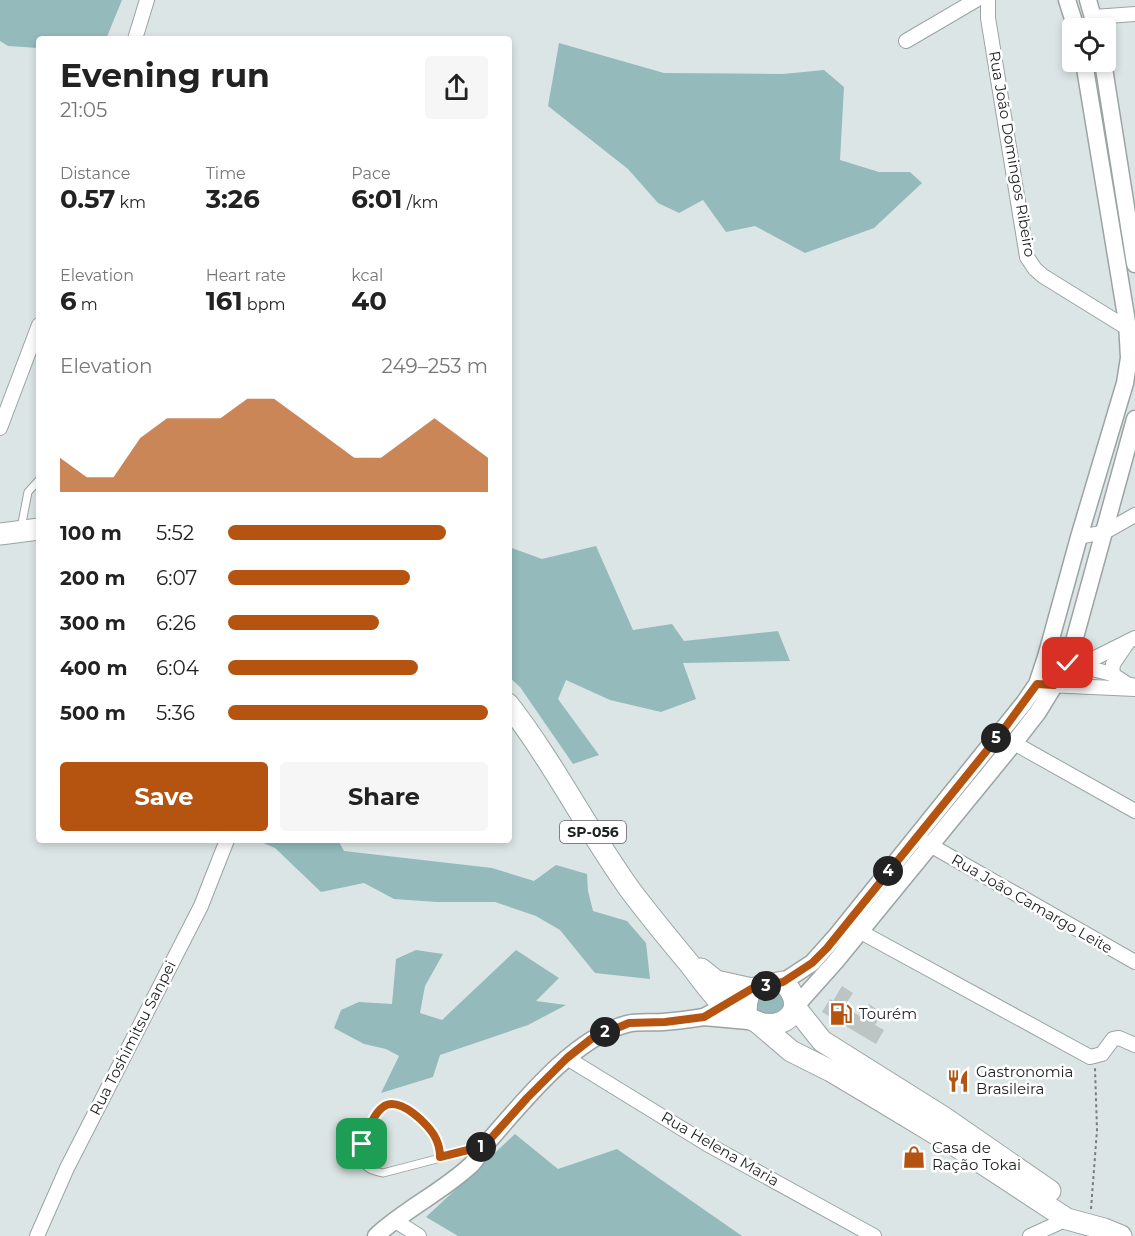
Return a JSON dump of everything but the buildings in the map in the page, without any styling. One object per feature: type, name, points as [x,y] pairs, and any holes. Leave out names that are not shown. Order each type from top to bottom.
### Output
[{"type":"main road","name":"SP-056","points":[[512,709],[530,732],[630,889],[724,1006],[752,1019],[791,1050],[892,1108],[1067,1219],[1105,1228]]},
{"type":"main road","points":[[683,957],[716,981],[752,989],[783,982],[791,989],[795,997],[795,1007],[785,1020],[763,1024],[752,1019],[746,1000],[752,989]]},
{"type":"main road","points":[[795,1007],[822,1041],[943,1117],[1105,1228]]},
{"type":"street","points":[[136,36],[147,0]]},
{"type":"street","points":[[906,41],[976,0]]},
{"type":"street","name":"Rua João Domingos Ribeiro","points":[[988,0],[988,18],[1027,257],[1043,276],[1127,328]]},
{"type":"street","points":[[1068,0],[1073,18]]},
{"type":"street","points":[[1088,0],[1093,18]]},
{"type":"street","points":[[1116,18],[1135,14]]},
{"type":"street","points":[[795,1007],[824,976],[860,931],[1037,684],[1046,657],[1079,537],[1130,383],[1127,328],[1086,72]]},
{"type":"street","points":[[1105,72],[1135,264]]},
{"type":"street","points":[[0,428],[36,333]]},
{"type":"street","points":[[1075,664],[1105,532],[1135,419]]},
{"type":"street","points":[[1079,537],[1105,532],[1135,515]]},
{"type":"street","points":[[783,982],[812,963],[827,948],[1014,743],[1038,712],[1054,685],[1075,664],[1132,639]]},
{"type":"street","points":[[1112,674],[1113,664],[1132,639]]},
{"type":"street","points":[[1046,657],[1112,674],[1135,688]]},
{"type":"street","points":[[1037,684],[1135,688]]},
{"type":"street","points":[[1014,743],[1135,811]]},
{"type":"street","name":"Rua João Camargo Leite","points":[[923,841],[1135,962]]},
{"type":"street","name":"Rua Toshimitsu Sanpei","points":[[37,1236],[67,1168],[201,906],[226,843]]},
{"type":"street","points":[[860,931],[1090,1057],[1102,1054],[1113,1039],[1119,1038],[1135,1045]]},
{"type":"street","points":[[704,1017],[752,989]]},
{"type":"street","points":[[376,1236],[394,1220],[473,1163],[484,1146],[527,1098],[567,1058],[591,1039],[629,1023],[665,1022],[704,1017],[752,1019]]},
{"type":"street","name":"Rua Helena Maria","points":[[567,1058],[707,1144],[874,1236]]},
{"type":"street","points":[[1030,1236],[1067,1219]]},
{"type":"street","points":[[394,1220],[412,1234]]},
{"type":"lane","points":[[20,531],[28,492],[36,483]]},
{"type":"lane","points":[[440,1157],[436,1139],[430,1129],[416,1115],[400,1106],[390,1104],[383,1107],[373,1121],[362,1144],[361,1158],[366,1167],[383,1173],[484,1146]]},
{"type":"path","points":[[1094,1056],[1105,1228]]},
{"type":"shaded area","points":[[0,0],[122,0],[107,36],[36,36],[36,48],[8,46],[0,41]]},
{"type":"shaded area","points":[[559,43],[664,73],[783,74],[824,70],[844,87],[840,160],[879,172],[910,172],[922,183],[874,228],[805,253],[755,226],[726,232],[703,200],[679,213],[658,203],[628,169],[548,106]]},
{"type":"shaded area","points":[[596,546],[633,630],[672,624],[684,641],[778,631],[790,661],[683,663],[696,699],[661,712],[610,700],[566,680],[558,699],[599,755],[573,764],[520,687],[512,680],[512,548],[542,559]]},
{"type":"shaded area","points":[[263,843],[340,843],[344,851],[492,868],[534,881],[556,865],[587,874],[593,911],[627,921],[646,943],[650,979],[595,973],[560,930],[536,916],[495,902],[394,899],[364,883],[321,892],[275,848]]},
{"type":"shaded area","points":[[416,950],[443,954],[425,986],[420,1013],[442,1020],[516,950],[559,978],[536,1001],[566,1005],[528,1025],[440,1055],[433,1077],[381,1093],[399,1056],[386,1049],[364,1044],[334,1028],[341,1010],[359,1002],[392,1004],[396,959]]},
{"type":"shaded area","points":[[781,993],[788,1001],[779,1016],[757,1013],[755,997]]},
{"type":"shaded area","points":[[515,1134],[558,1169],[617,1149],[742,1236],[458,1236],[426,1217]]},
{"type":"place","name":"Tourém","points":[[841,1014]]},
{"type":"place","name":"Gastronomia Brasileira","points":[[958,1081]]},
{"type":"place","name":"Casa de Ração Tokai","points":[[914,1157]]},
{"type":"route","points":[[362,1144],[378,1113],[390,1104],[400,1106],[416,1115],[430,1129],[440,1150],[440,1157],[484,1146],[527,1098],[567,1058],[591,1039],[629,1023],[665,1022],[704,1017],[753,988],[783,982],[812,963],[827,948],[1001,733],[1037,684],[1054,685],[1068,663]]}]
